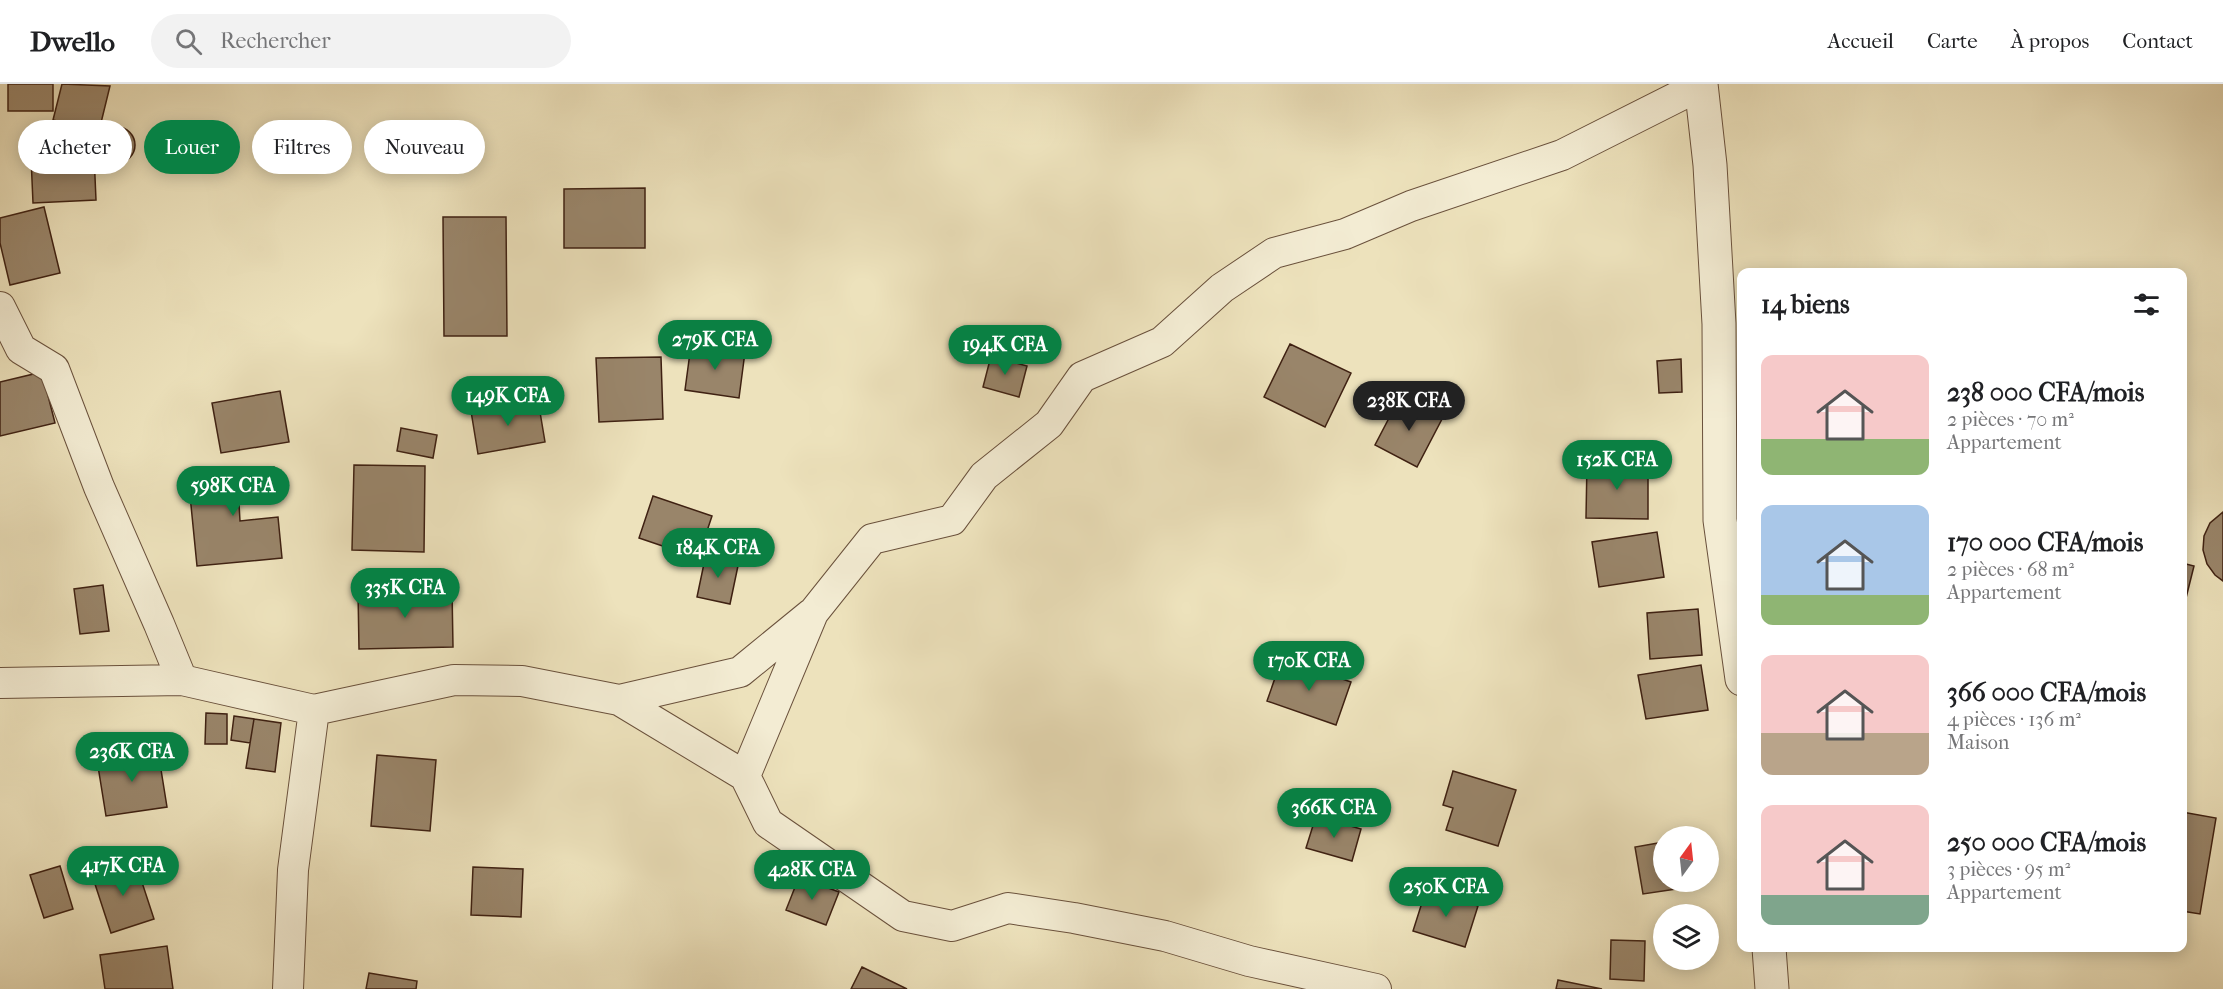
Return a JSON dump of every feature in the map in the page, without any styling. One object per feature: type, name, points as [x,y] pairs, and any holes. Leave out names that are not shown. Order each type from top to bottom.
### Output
[{"type":"street","points":[[619,699],[740,672],[813,613],[872,539],[952,520],[984,476],[1049,424],[1082,377],[1162,342],[1221,288],[1274,254],[1345,234],[1411,206],[1562,155],[1701,84],[1710,165],[1719,324],[1720,520],[1737,644]]},
{"type":"street","points":[[0,308],[21,349],[54,369],[99,487],[182,680]]},
{"type":"street","points":[[745,776],[813,613]]},
{"type":"street","points":[[0,683],[182,680],[314,710],[454,680],[522,681],[619,699],[745,776],[768,823],[903,916],[952,926],[1008,908],[1074,918],[1165,936],[1248,961],[1376,989]]},
{"type":"street","points":[[288,989],[293,870],[314,710]]},
{"type":"street","points":[[1769,952],[1772,989]]},
{"type":"building","points":[[8,84],[53,84],[53,111],[8,111]]},
{"type":"building","points":[[62,84],[110,86],[102,120],[53,120]]},
{"type":"building","points":[[132,137],[135,145],[132,153]]},
{"type":"building","points":[[32,174],[95,174],[96,200],[33,203]]},
{"type":"building","points":[[645,188],[645,248],[564,248],[564,189]]},
{"type":"building","points":[[44,207],[60,273],[10,285],[0,243],[0,218]]},
{"type":"building","points":[[443,217],[506,217],[507,336],[444,336]]},
{"type":"building","points":[[1290,344],[1351,373],[1325,427],[1264,397]]},
{"type":"building","points":[[691,345],[745,352],[739,398],[685,390]]},
{"type":"building","points":[[991,356],[1027,366],[1019,397],[983,387]]},
{"type":"building","points":[[661,357],[663,419],[599,422],[596,358]]},
{"type":"building","points":[[1681,359],[1682,392],[1659,393],[1657,361]]},
{"type":"building","points":[[42,372],[55,423],[0,436],[0,382]]},
{"type":"building","points":[[280,391],[289,442],[221,453],[212,403]]},
{"type":"building","points":[[1400,397],[1442,419],[1417,467],[1375,445]]},
{"type":"building","points":[[538,400],[545,442],[478,454],[471,411]]},
{"type":"building","points":[[401,428],[437,435],[433,458],[397,451]]},
{"type":"building","points":[[1587,462],[1648,463],[1648,519],[1586,518]]},
{"type":"building","points":[[354,465],[425,466],[424,552],[352,550]]},
{"type":"building","points":[[274,467],[277,500],[239,504],[240,521],[278,517],[282,558],[197,566],[188,475]]},
{"type":"building","points":[[653,496],[712,516],[698,558],[639,538]]},
{"type":"building","points":[[2223,512],[2223,581],[2207,564],[2203,550],[2204,536],[2210,523]]},
{"type":"building","points":[[1657,532],[1664,577],[1599,587],[1592,542]]},
{"type":"building","points":[[706,554],[739,561],[730,604],[697,597]]},
{"type":"building","points":[[2187,564],[2194,566],[2187,594]]},
{"type":"building","points":[[103,585],[109,631],[80,634],[74,589]]},
{"type":"building","points":[[452,590],[453,647],[359,649],[358,591]]},
{"type":"building","points":[[1698,609],[1702,655],[1650,659],[1647,613]]},
{"type":"building","points":[[1282,658],[1351,682],[1336,725],[1267,701]]},
{"type":"building","points":[[1701,665],[1708,710],[1646,719],[1638,675]]},
{"type":"building","points":[[206,713],[227,714],[227,744],[205,744]]},
{"type":"building","points":[[234,716],[254,719],[250,743],[231,740]]},
{"type":"building","points":[[254,719],[281,723],[275,772],[246,768]]},
{"type":"building","points":[[158,751],[167,807],[106,816],[97,760]]},
{"type":"building","points":[[377,755],[436,760],[430,831],[371,826]]},
{"type":"building","points":[[1453,771],[1516,790],[1498,846],[1446,830],[1453,808],[1443,805]]},
{"type":"building","points":[[2187,813],[2216,818],[2200,914],[2187,912]]},
{"type":"building","points":[[1316,816],[1361,829],[1352,861],[1306,848]]},
{"type":"building","points":[[1653,844],[1653,892],[1656,892],[1643,894],[1635,847]]},
{"type":"building","points":[[135,861],[154,919],[111,933],[92,875]]},
{"type":"building","points":[[60,866],[73,909],[44,918],[30,875]]},
{"type":"building","points":[[473,867],[523,869],[521,917],[471,915]]},
{"type":"building","points":[[799,877],[839,892],[826,925],[786,910]]},
{"type":"building","points":[[1426,890],[1478,906],[1465,947],[1413,931]]},
{"type":"building","points":[[1611,940],[1645,941],[1644,981],[1610,979]]},
{"type":"building","points":[[167,946],[173,989],[105,989],[100,955]]},
{"type":"building","points":[[862,967],[907,989],[851,989]]},
{"type":"building","points":[[369,973],[417,981],[416,989],[366,989]]},
{"type":"building","points":[[1558,980],[1602,989],[1556,989]]}]
